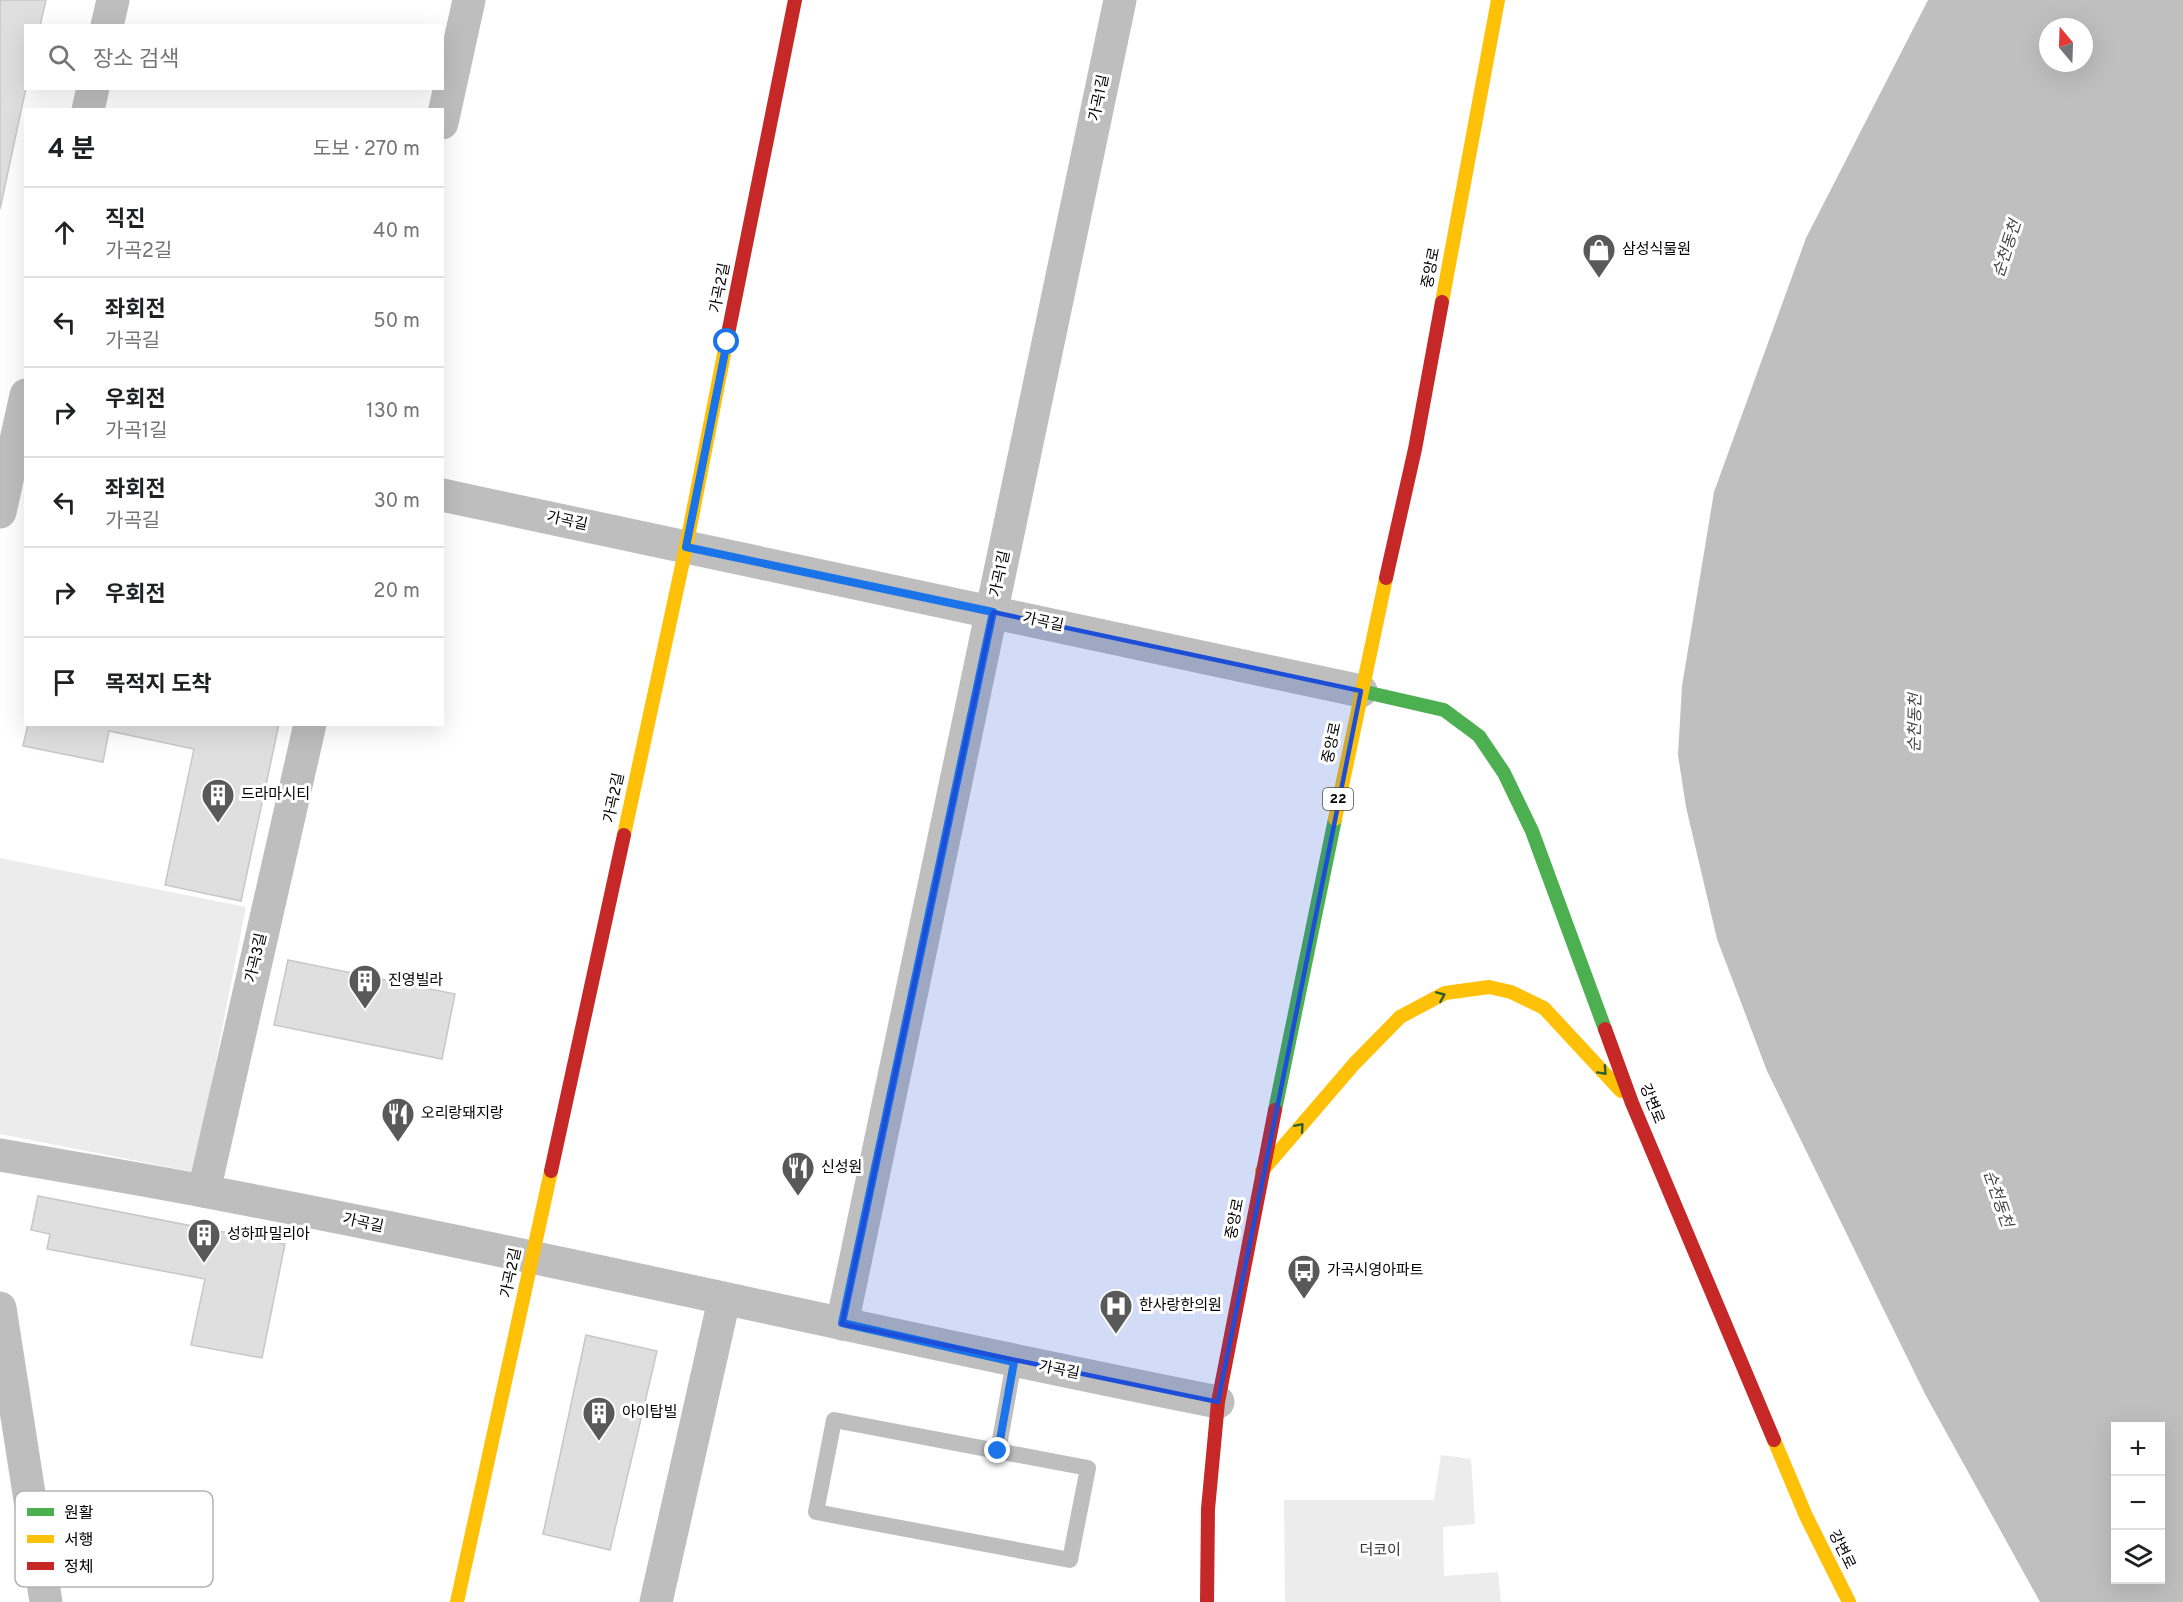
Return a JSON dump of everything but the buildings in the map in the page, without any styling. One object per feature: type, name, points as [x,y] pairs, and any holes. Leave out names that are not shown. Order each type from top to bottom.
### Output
[{"type":"main road","name":"가곡2길","points":[[457,1602],[686,547],[795,0]]},
{"type":"main road","name":"중앙로","points":[[1207,1602],[1208,1509],[1218,1402],[1262,1171],[1361,690],[1415,449],[1498,0]]},
{"type":"main road","name":"강변로","points":[[1361,690],[1444,710],[1479,736],[1504,773],[1532,831],[1632,1103],[1806,1516],[1849,1602]]},
{"type":"main road","points":[[1262,1171],[1353,1064],[1400,1017],[1445,993],[1489,987],[1511,992],[1544,1008],[1632,1103]]},
{"type":"street","points":[[107,24],[113,0]]},
{"type":"street","points":[[444,114],[469,0]]},
{"type":"street","name":"가곡1길","points":[[842,1323],[1120,0]]},
{"type":"street","points":[[88,108],[93,90]]},
{"type":"street","points":[[0,512],[19,402]]},
{"type":"street","name":"가곡길","points":[[444,495],[1361,690]]},
{"type":"street","name":"가곡3길","points":[[204,1191],[310,726]]},
{"type":"street","name":"가곡길","points":[[0,1155],[204,1191],[842,1323],[1014,1362],[1218,1402]]},
{"type":"street","points":[[656,1602],[724,1300]]},
{"type":"street","points":[[0,1308],[29,1491]]},
{"type":"street","points":[[44,1587],[46,1602]]},
{"type":"lane","points":[[998,1451],[1014,1362]]},
{"type":"lane","points":[[834,1420],[998,1451],[1088,1468],[1070,1560],[816,1512],[834,1420]]},
{"type":"highlighted area","points":[[993,612],[1361,691],[1218,1402],[842,1324]]},
{"type":"green space","points":[[0,858],[246,907],[194,1172],[0,1134]]},
{"type":"green space","name":"더코이","points":[[1441,1455],[1471,1459],[1475,1524],[1443,1527],[1444,1576],[1498,1572],[1501,1602],[1285,1602],[1284,1500],[1434,1500]]},
{"type":"water","name":"순천동천","points":[[1928,0],[2183,0],[2183,1602],[2040,1602],[1925,1394],[1767,1071],[1717,939],[1686,807],[1678,755],[1682,686],[1714,492],[1806,238]]},
{"type":"traffic: fast","points":[[1361,691],[1444,710],[1479,736],[1504,773],[1532,831],[1605,1029]]},
{"type":"traffic: fast","points":[[1275,1110],[1335,819]]},
{"type":"traffic: slow","points":[[1442,302],[1498,0]]},
{"type":"traffic: slow","points":[[624,835],[686,547],[729,329]]},
{"type":"traffic: slow","points":[[1335,819],[1386,578]]},
{"type":"traffic: slow","points":[[1262,1171],[1354,1064],[1400,1017],[1445,993],[1489,987],[1511,992],[1544,1008],[1621,1091]]},
{"type":"traffic: slow","points":[[457,1602],[551,1171]]},
{"type":"traffic: slow","points":[[1774,1440],[1806,1516],[1849,1602]]},
{"type":"traffic: jam","points":[[729,329],[795,0]]},
{"type":"traffic: jam","points":[[1386,578],[1415,449],[1442,302]]},
{"type":"traffic: jam","points":[[551,1171],[624,835]]},
{"type":"traffic: jam","points":[[1605,1029],[1632,1103],[1774,1440]]},
{"type":"traffic: jam","points":[[1207,1602],[1208,1509],[1218,1402],[1275,1110]]},
{"type":"place","name":"삼성식물원","points":[[1599,279]]},
{"type":"place","name":"드라마시티","points":[[218,824]]},
{"type":"place","name":"진영빌라","points":[[365,1010]]},
{"type":"place","name":"오리랑돼지랑","points":[[398,1143]]},
{"type":"place","name":"신성원","points":[[798,1197]]},
{"type":"place","name":"성하파밀리아","points":[[204,1264]]},
{"type":"place","name":"가곡시영아파트","points":[[1304,1300]]},
{"type":"place","name":"한사랑한의원","points":[[1116,1335]]},
{"type":"place","name":"아이탑빌","points":[[599,1442]]},
{"type":"route","points":[[727,342],[686,547],[993,612],[842,1323],[1014,1362],[998,1451]]}]
